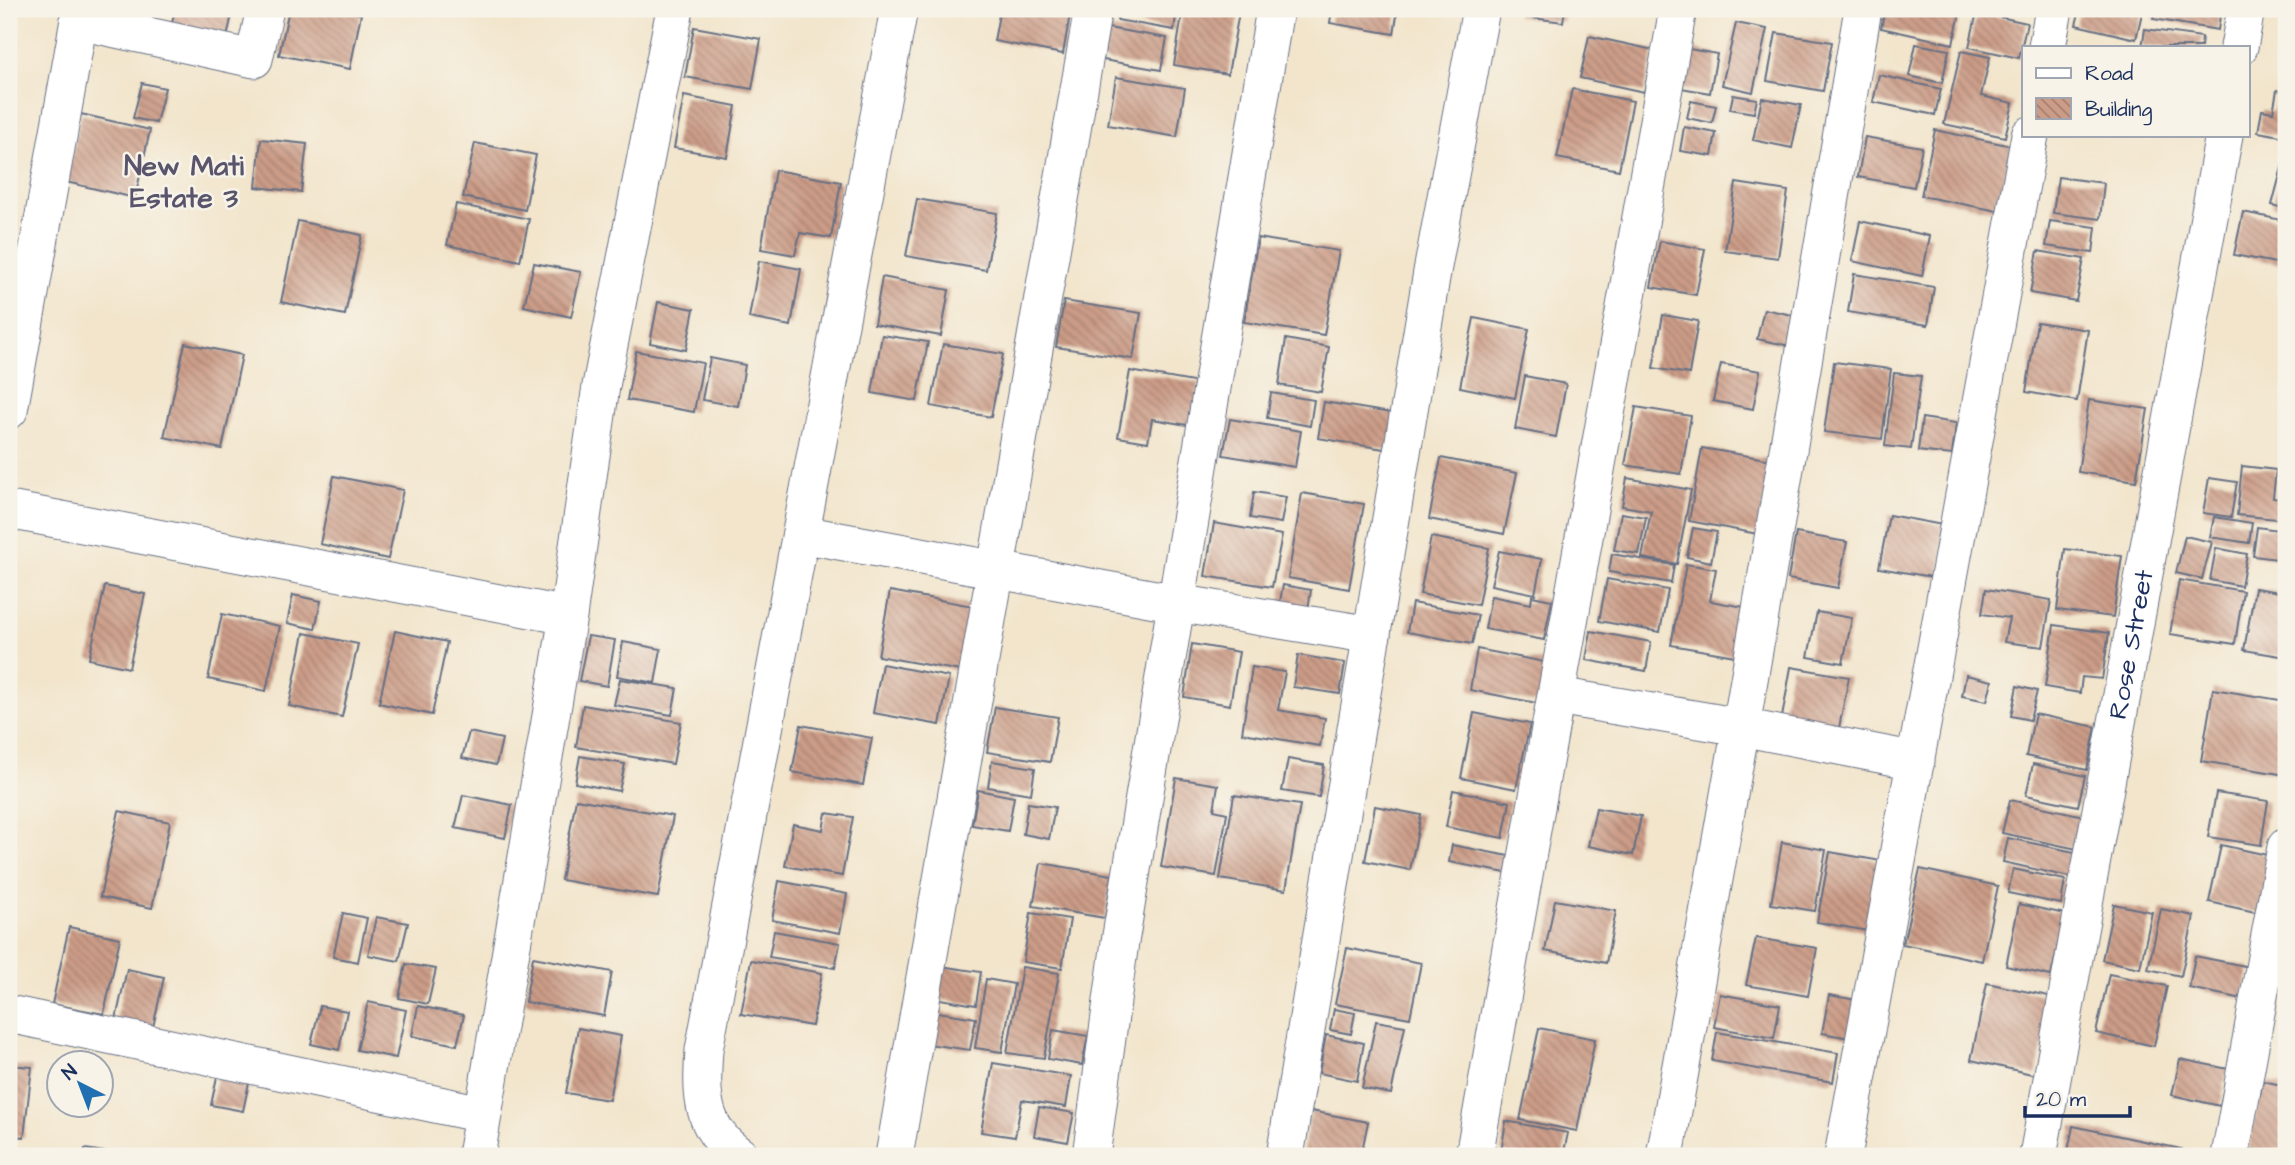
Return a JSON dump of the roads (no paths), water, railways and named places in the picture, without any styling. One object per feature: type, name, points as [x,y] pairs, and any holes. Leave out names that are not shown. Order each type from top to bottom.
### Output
[{"type":"street","points":[[9,410],[80,15],[254,59],[265,9]]},
{"type":"street","points":[[476,1156],[568,616],[601,387],[675,9]]},
{"type":"street","points":[[740,1156],[733,1152],[710,1123],[701,1093],[704,1050],[899,9]]},
{"type":"street","points":[[894,1156],[1093,9]]},
{"type":"street","points":[[1091,1156],[1123,929],[1275,9]]},
{"type":"street","points":[[1285,1156],[1432,272],[1481,9]]},
{"type":"street","points":[[1474,1156],[1678,9]]},
{"type":"street","points":[[1665,1156],[1863,9]]},
{"type":"street","points":[[2047,46],[2054,9]]},
{"type":"street","points":[[2239,46],[2246,9]]},
{"type":"street","points":[[1843,1156],[2031,136]]},
{"type":"street","name":"Rose Street","points":[[2038,1156],[2224,136]]},
{"type":"street","points":[[9,510],[568,616]]},
{"type":"street","points":[[801,534],[1177,603],[1372,635]]},
{"type":"street","points":[[1557,696],[1741,727],[1916,761]]},
{"type":"street","points":[[2230,1156],[2286,847]]},
{"type":"street","points":[[9,1014],[482,1114]]},
{"type":"district","name":"New Mati Estate 3","points":[[184,182]]}]
